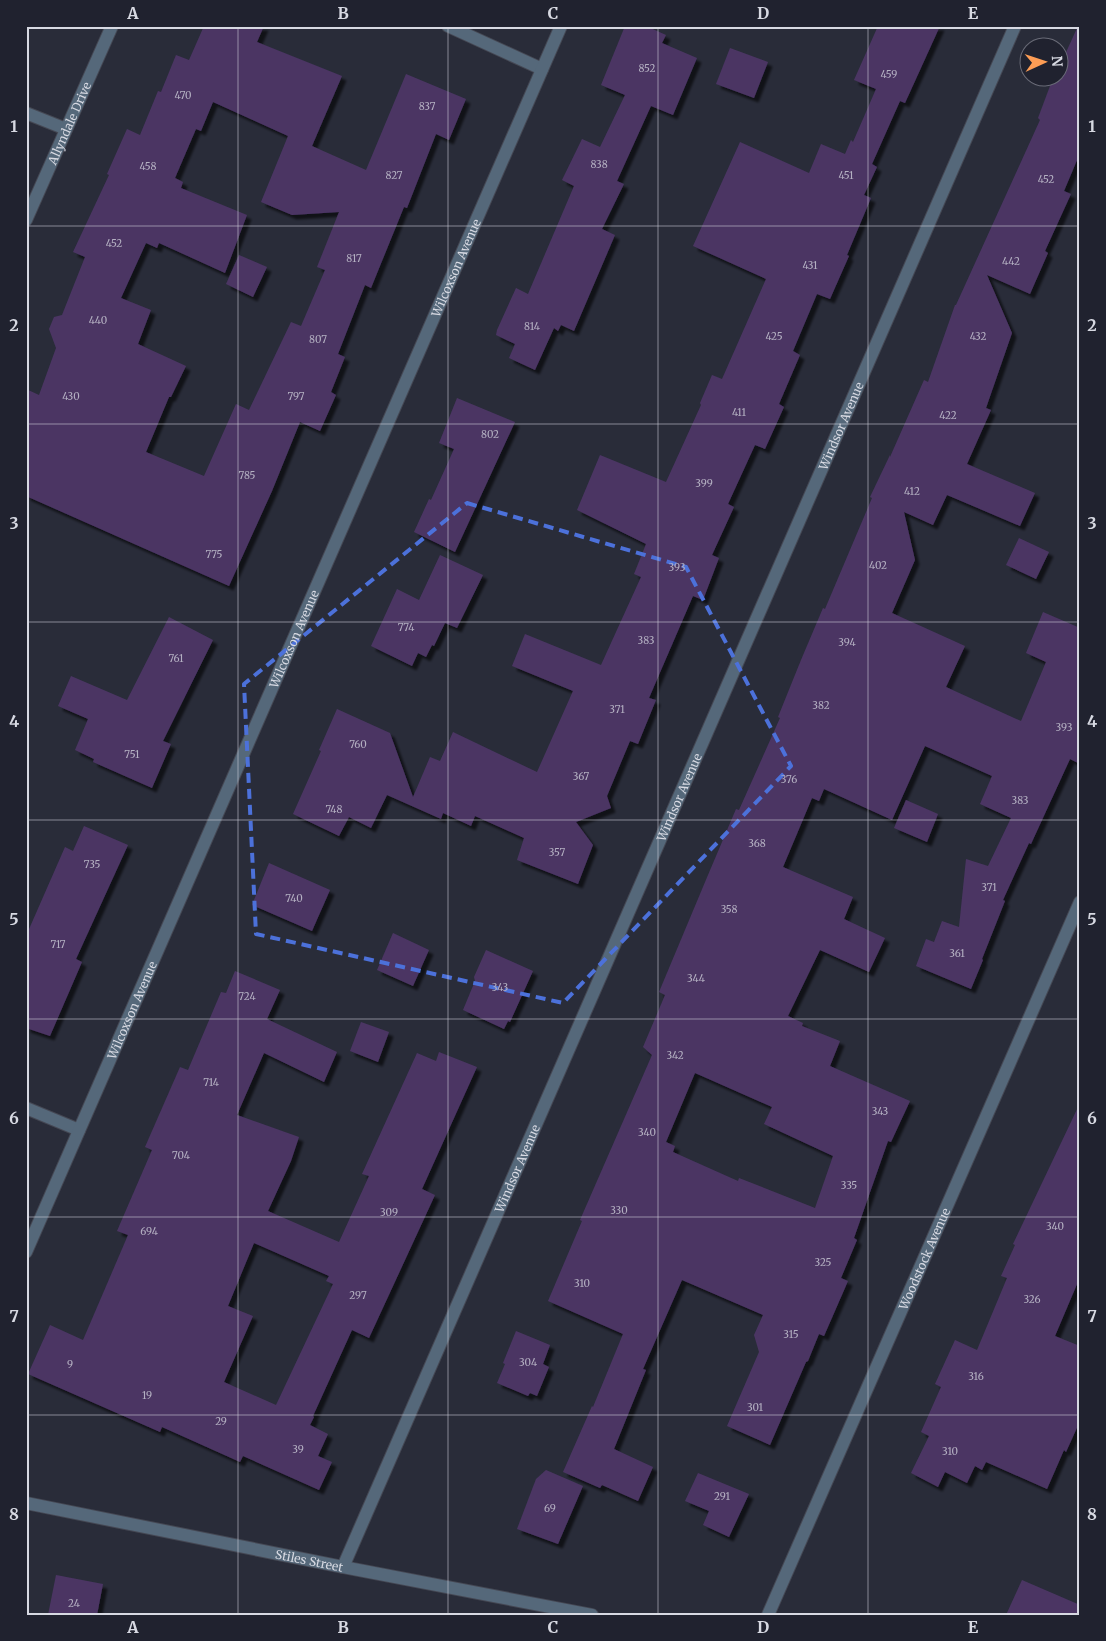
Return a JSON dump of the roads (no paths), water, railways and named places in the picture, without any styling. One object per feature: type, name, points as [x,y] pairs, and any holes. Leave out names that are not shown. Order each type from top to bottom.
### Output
[{"type":"street","name":"Allyndale Drive","points":[[26,220],[112,26]]},
{"type":"street","points":[[448,26],[542,69]]},
{"type":"street","name":"Wilcoxson Avenue","points":[[26,1252],[561,26]]},
{"type":"street","name":"Windsor Avenue","points":[[343,1567],[1015,26]]},
{"type":"street","points":[[26,112],[66,129]]},
{"type":"street","name":"Woodstock Avenue","points":[[768,1615],[1080,902]]},
{"type":"street","points":[[26,1108],[80,1130]]},
{"type":"street","name":"Stiles Street","points":[[26,1503],[592,1615]]}]
